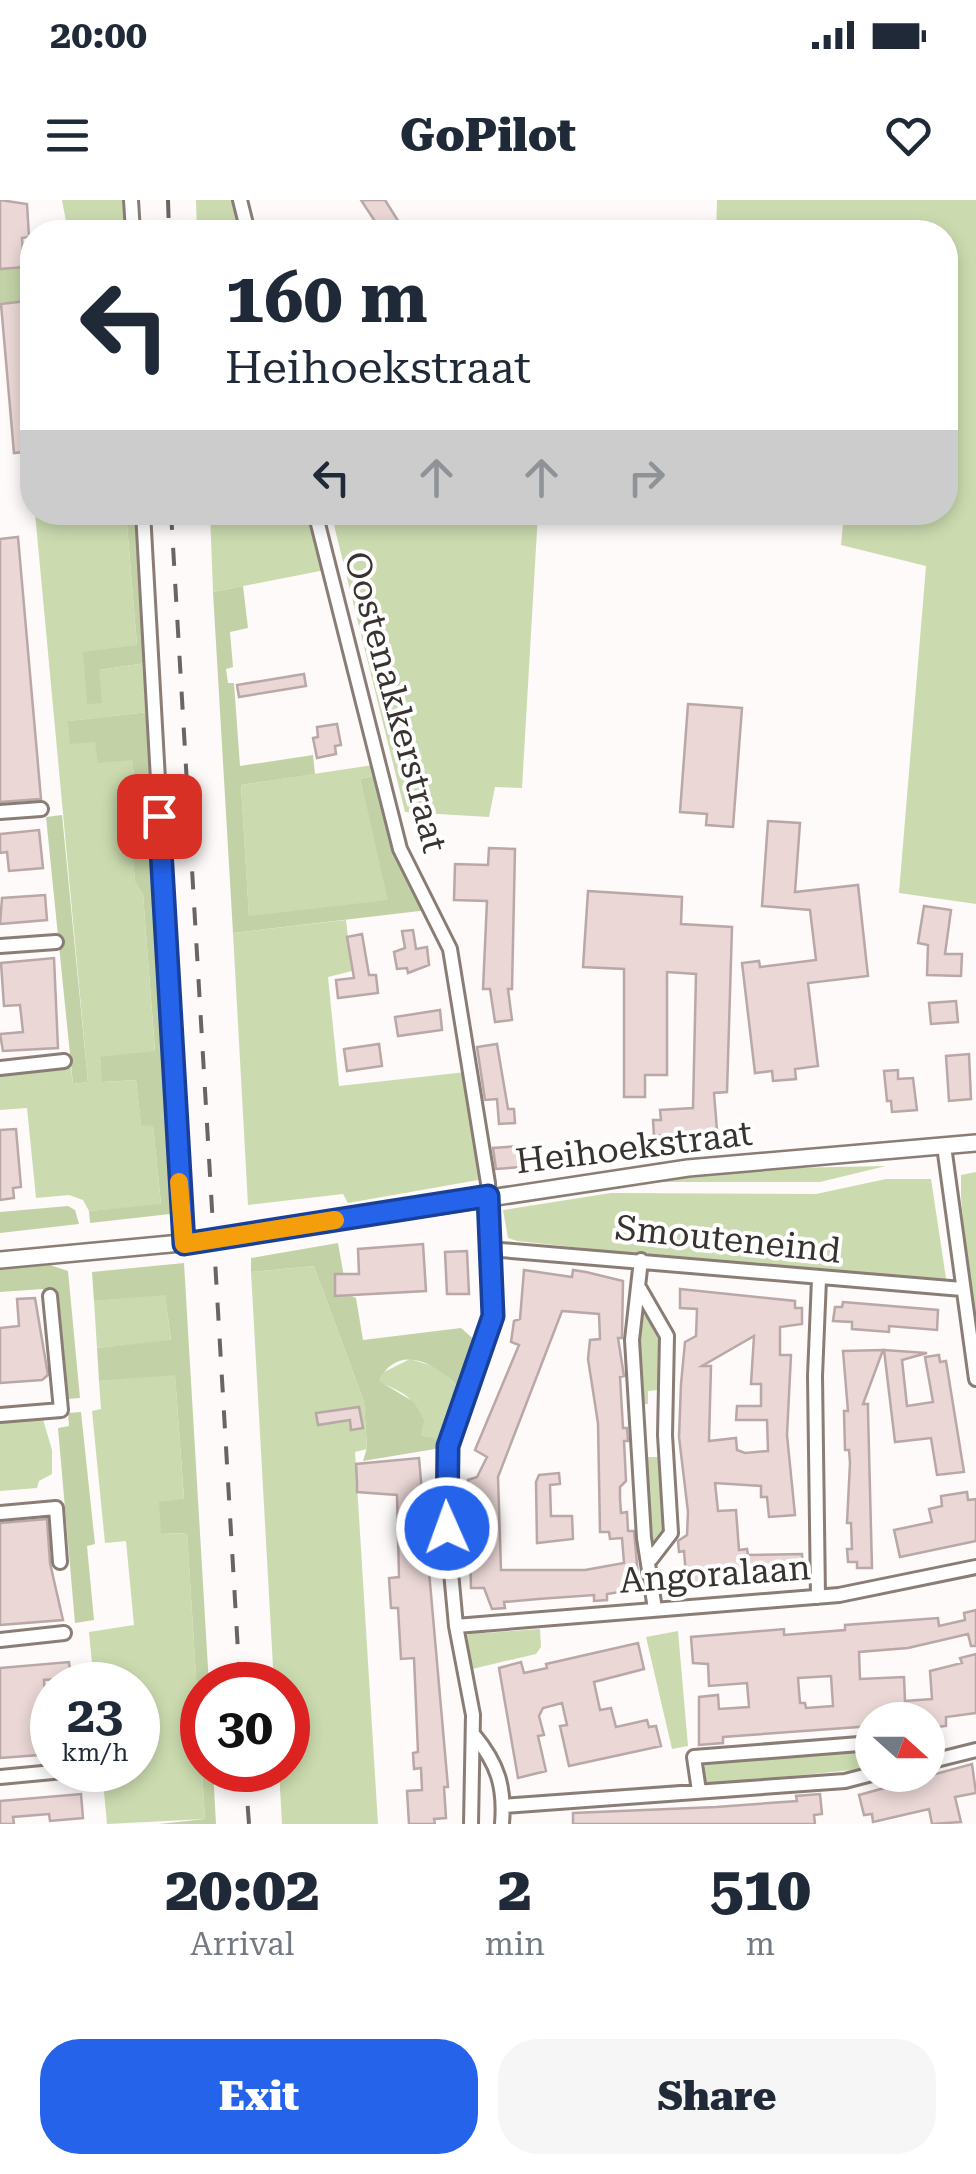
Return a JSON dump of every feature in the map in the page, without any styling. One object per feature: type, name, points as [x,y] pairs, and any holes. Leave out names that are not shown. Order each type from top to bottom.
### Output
[{"type":"street","points":[[143,525],[184,1244]]},
{"type":"street","name":"Oostenakkerstraat","points":[[318,525],[400,849],[450,949],[488,1196],[493,1316],[446,1459],[444,1496],[456,1626],[474,1734]]},
{"type":"street","points":[[0,812],[42,809]]},
{"type":"street","points":[[0,946],[56,942]]},
{"type":"street","points":[[0,1068],[64,1061]]},
{"type":"street","name":"Heihoekstraat","points":[[0,1260],[184,1244],[688,1168],[976,1144]]},
{"type":"street","points":[[944,1146],[976,1379]]},
{"type":"street","name":"Smouteneind","points":[[489,1250],[962,1289]]},
{"type":"street","points":[[641,1260],[632,1340],[644,1538],[651,1560],[654,1609]]},
{"type":"street","points":[[818,1279],[814,1376],[818,1596]]},
{"type":"street","points":[[640,1289],[667,1336],[665,1435],[671,1532],[651,1560]]},
{"type":"street","points":[[0,1415],[61,1410],[50,1296]]},
{"type":"street","points":[[0,1513],[56,1508],[60,1562]]},
{"type":"street","name":"Angoralaan","points":[[456,1626],[876,1590],[976,1567]]},
{"type":"street","points":[[0,1640],[64,1634]]},
{"type":"street","points":[[474,1734],[494,1760],[504,1806],[502,1824]]},
{"type":"street","points":[[471,1824],[474,1734]]},
{"type":"street","points":[[699,1792],[694,1757],[855,1744]]},
{"type":"street","points":[[945,1758],[976,1750]]},
{"type":"street","points":[[0,1776],[30,1774]]},
{"type":"street","points":[[504,1806],[855,1776]]},
{"type":"green space","points":[[62,200],[126,200],[127,220],[66,220]]},
{"type":"green space","points":[[196,200],[236,200],[240,220],[197,220]]},
{"type":"green space","points":[[717,200],[976,200],[976,904],[899,893],[926,566],[841,545],[843,525],[958,525],[958,220],[716,220]]},
{"type":"green space","points":[[20,263],[20,301],[0,303],[0,265]]},
{"type":"green space","points":[[36,525],[127,525],[137,645],[99,670],[146,663],[149,712],[69,721],[95,741],[132,759],[138,806],[129,818],[135,880],[143,894],[155,1052],[100,1058],[103,1082],[136,1080],[141,1124],[153,1125],[161,1205],[89,1211],[83,1200],[69,1195],[36,1198],[27,1108],[0,1110],[0,1076],[71,1068],[73,1084],[88,1082]]},
{"type":"green space","points":[[127,525],[140,525],[146,663],[99,670],[102,703],[87,704],[83,652],[137,645]]},
{"type":"green space","points":[[210,525],[314,525],[325,570],[213,592]]},
{"type":"green space","points":[[334,525],[537,525],[522,788],[495,787],[489,817],[405,812]]},
{"type":"green space","points":[[243,586],[248,628],[230,632],[233,667],[226,669],[228,683],[234,683],[240,766],[313,755],[315,774],[241,785],[249,916],[388,900],[360,779],[376,775],[428,910],[233,933],[213,592]]},
{"type":"green space","points":[[149,712],[179,1213],[90,1223],[89,1211],[161,1204],[153,1126],[141,1125],[136,1080],[102,1082],[100,1057],[155,1051],[143,894],[135,881],[129,818],[138,806],[132,760],[98,763],[95,742],[70,744],[68,721]]},
{"type":"green space","points":[[373,765],[376,775],[360,779],[389,901],[249,917],[241,785]]},
{"type":"green space","points":[[62,815],[88,1082],[73,1084],[46,817]]},
{"type":"green space","points":[[346,920],[352,971],[328,977],[339,1086],[466,1072],[484,1179],[348,1203],[343,1194],[248,1205],[233,933]]},
{"type":"green space","points":[[886,1166],[820,1182],[611,1182],[693,1170]]},
{"type":"green space","points":[[976,1172],[976,1358],[961,1175]]},
{"type":"green space","points":[[886,1179],[931,1179],[946,1278],[941,1287],[517,1241],[508,1238],[503,1210],[611,1193],[816,1194]]},
{"type":"green space","points":[[68,1206],[75,1210],[79,1224],[0,1233],[0,1212]]},
{"type":"green space","points":[[338,1243],[347,1294],[356,1298],[363,1340],[461,1328],[478,1343],[460,1389],[441,1372],[419,1361],[397,1362],[379,1381],[414,1402],[424,1420],[421,1436],[441,1439],[441,1448],[363,1461],[367,1448],[364,1402],[314,1266],[251,1272],[251,1258]]},
{"type":"green space","points":[[184,1263],[208,1662],[195,1662],[187,1533],[161,1534],[159,1502],[184,1499],[175,1375],[99,1381],[97,1348],[171,1340],[165,1295],[94,1301],[92,1272]]},
{"type":"green space","points":[[50,1265],[68,1271],[80,1398],[67,1399],[56,1293],[44,1294],[43,1289],[0,1292],[0,1269]]},
{"type":"green space","points":[[314,1266],[364,1402],[367,1449],[355,1452],[378,1824],[282,1824],[280,1792],[310,1792],[310,1662],[273,1662],[251,1272]]},
{"type":"green space","points":[[165,1294],[171,1341],[97,1348],[94,1301]]},
{"type":"green space","points":[[642,1312],[661,1339],[659,1390],[648,1391],[648,1404],[642,1404],[638,1340]]},
{"type":"green space","points":[[410,1359],[439,1368],[460,1389],[441,1439],[421,1437],[412,1401],[378,1382],[384,1372]]},
{"type":"green space","points":[[175,1374],[184,1500],[161,1534],[187,1533],[195,1662],[180,1662],[180,1792],[203,1792],[205,1819],[107,1824],[104,1792],[160,1792],[160,1662],[92,1662],[89,1632],[134,1625],[126,1541],[105,1543],[92,1411],[101,1409],[99,1381]]},
{"type":"green space","points":[[81,1412],[95,1544],[87,1546],[94,1620],[75,1623],[58,1428],[69,1426],[68,1413]]},
{"type":"green space","points":[[42,1416],[52,1450],[52,1474],[39,1481],[37,1488],[0,1491],[0,1420]]},
{"type":"green space","points":[[645,1457],[659,1457],[666,1532],[654,1547]]},
{"type":"green space","points":[[480,1628],[486,1633],[540,1629],[541,1647],[536,1654],[472,1669],[467,1635]]},
{"type":"green space","points":[[678,1631],[688,1746],[672,1749],[646,1637]]},
{"type":"green space","points":[[855,1752],[855,1770],[702,1785],[705,1761]]},
{"type":"green space","points":[[203,1792],[214,1792],[216,1824],[159,1824],[205,1819]]},
{"type":"building","points":[[0,200],[27,204],[28,220],[20,220],[20,267],[0,269]]},
{"type":"building","points":[[361,200],[385,200],[398,220],[374,220]]},
{"type":"building","points":[[20,302],[20,452],[14,453],[1,304]]},
{"type":"building","points":[[18,537],[41,799],[0,802],[0,539]]},
{"type":"building","points":[[304,674],[306,686],[239,697],[237,685]]},
{"type":"building","points":[[688,704],[742,708],[733,827],[706,825],[707,814],[680,812]]},
{"type":"building","points":[[337,724],[341,745],[335,746],[336,754],[317,758],[313,738],[318,737],[317,727]]},
{"type":"building","points":[[768,821],[800,823],[795,892],[858,885],[868,976],[808,983],[818,1066],[795,1069],[796,1079],[773,1081],[772,1071],[755,1073],[742,963],[759,961],[760,967],[816,960],[810,910],[762,906]]},
{"type":"building","points":[[39,830],[43,868],[9,871],[7,852],[0,853],[0,834]]},
{"type":"building","points":[[489,848],[515,849],[512,989],[508,989],[512,1020],[495,1022],[490,989],[483,989],[487,901],[454,900],[455,864],[488,865]]},
{"type":"building","points":[[588,891],[682,897],[681,924],[732,927],[727,1092],[714,1093],[717,1130],[654,1136],[653,1120],[661,1120],[660,1110],[693,1108],[696,974],[667,972],[667,1075],[645,1075],[645,1097],[624,1097],[624,969],[583,967]]},
{"type":"building","points":[[45,895],[47,920],[0,924],[2,898]]},
{"type":"building","points":[[924,906],[951,910],[945,954],[962,954],[961,976],[927,975],[928,945],[918,943]]},
{"type":"building","points":[[413,930],[416,949],[427,947],[429,965],[408,973],[407,968],[397,969],[394,952],[405,948],[402,931]]},
{"type":"building","points":[[362,934],[369,975],[376,975],[378,993],[338,998],[336,980],[354,978],[347,937]]},
{"type":"building","points":[[54,958],[58,1048],[3,1051],[0,1034],[23,1032],[20,1005],[4,1006],[1,963]]},
{"type":"building","points":[[956,1001],[958,1022],[931,1024],[929,1003]]},
{"type":"building","points":[[440,1010],[442,1030],[398,1036],[395,1017]]},
{"type":"building","points":[[379,1044],[382,1066],[347,1071],[344,1049]]},
{"type":"building","points":[[497,1044],[508,1109],[514,1109],[515,1123],[499,1124],[497,1099],[485,1100],[477,1047]]},
{"type":"building","points":[[969,1054],[971,1099],[949,1101],[946,1056]]},
{"type":"building","points":[[898,1070],[898,1079],[913,1078],[917,1110],[892,1112],[884,1071]]},
{"type":"building","points":[[16,1129],[21,1187],[13,1188],[14,1198],[0,1200],[0,1130]]},
{"type":"building","points":[[519,1146],[521,1167],[496,1169],[493,1148]]},
{"type":"building","points":[[423,1244],[426,1291],[335,1296],[335,1274],[359,1274],[358,1249]]},
{"type":"building","points":[[467,1251],[469,1294],[447,1294],[445,1252]]},
{"type":"building","points":[[524,1270],[572,1277],[573,1270],[623,1281],[622,1338],[618,1338],[624,1376],[620,1377],[623,1428],[627,1428],[628,1441],[624,1441],[626,1481],[620,1487],[620,1499],[621,1513],[627,1512],[628,1531],[634,1531],[638,1575],[625,1576],[626,1591],[607,1594],[607,1600],[594,1601],[594,1595],[538,1599],[504,1602],[505,1608],[492,1609],[484,1588],[471,1588],[468,1480],[477,1477],[487,1457],[475,1450],[519,1345],[511,1342],[514,1321],[520,1319]],"holes":[[[562,1311],[599,1314],[600,1339],[590,1340],[588,1359],[598,1423],[600,1532],[609,1532],[610,1539],[622,1538],[624,1563],[585,1570],[501,1570],[498,1477]]]},
{"type":"building","points":[[680,1289],[795,1301],[795,1308],[802,1308],[802,1324],[780,1327],[780,1355],[791,1355],[787,1435],[795,1515],[769,1517],[767,1497],[761,1497],[761,1486],[715,1483],[718,1511],[736,1510],[739,1550],[747,1549],[748,1555],[802,1554],[803,1574],[780,1576],[780,1581],[687,1588],[684,1551],[679,1552],[678,1541],[687,1535],[688,1512],[679,1437],[685,1342],[696,1336],[697,1309],[680,1308]],"holes":[[[754,1336],[751,1384],[761,1384],[761,1406],[737,1406],[736,1420],[767,1420],[768,1451],[737,1450],[736,1438],[709,1441],[711,1366],[702,1366]]]},
{"type":"building","points":[[35,1298],[48,1375],[42,1380],[0,1383],[0,1328],[19,1326],[17,1299]]},
{"type":"building","points":[[843,1302],[938,1310],[937,1330],[889,1326],[889,1332],[852,1329],[852,1322],[833,1321],[835,1307],[842,1307]]},
{"type":"building","points":[[883,1350],[863,1404],[868,1404],[872,1568],[857,1568],[857,1562],[848,1562],[847,1549],[852,1549],[851,1523],[847,1523],[850,1463],[849,1450],[845,1450],[844,1411],[848,1411],[843,1351]]},
{"type":"building","points":[[884,1350],[927,1353],[902,1360],[907,1406],[933,1402],[925,1357],[939,1355],[940,1362],[946,1361],[964,1472],[937,1475],[931,1438],[895,1442]]},
{"type":"building","points":[[359,1407],[363,1428],[351,1430],[350,1420],[318,1425],[316,1413]]},
{"type":"building","points":[[419,1458],[448,1787],[444,1787],[446,1818],[434,1819],[435,1824],[409,1824],[407,1791],[422,1790],[421,1768],[414,1769],[413,1753],[418,1752],[414,1658],[401,1659],[398,1608],[391,1608],[389,1578],[399,1577],[397,1495],[357,1492],[356,1464]]},
{"type":"building","points":[[559,1473],[560,1484],[550,1485],[551,1516],[572,1516],[573,1539],[537,1543],[536,1482],[539,1475]]},
{"type":"building","points":[[967,1492],[968,1500],[976,1499],[976,1541],[900,1557],[894,1530],[932,1522],[929,1509],[942,1506],[941,1496]]},
{"type":"building","points":[[47,1519],[50,1563],[63,1620],[0,1625],[0,1523]]},
{"type":"building","points":[[976,1610],[976,1646],[971,1646],[968,1634],[908,1648],[859,1652],[860,1679],[904,1677],[905,1701],[932,1699],[930,1671],[962,1663],[960,1658],[976,1654],[976,1713],[946,1717],[945,1726],[945,1702],[855,1702],[855,1727],[723,1737],[723,1743],[699,1745],[699,1697],[718,1695],[719,1709],[749,1707],[747,1683],[709,1686],[708,1664],[693,1663],[691,1637],[784,1629],[784,1635],[845,1630],[845,1625],[938,1618],[939,1626],[965,1620],[964,1613]],"holes":[[[831,1676],[833,1706],[806,1708],[805,1703],[800,1703],[798,1678]]]},
{"type":"building","points":[[638,1643],[644,1669],[594,1682],[600,1710],[611,1708],[616,1727],[647,1720],[649,1727],[656,1726],[661,1746],[569,1766],[560,1726],[567,1725],[562,1703],[543,1708],[539,1716],[544,1735],[538,1736],[546,1771],[518,1778],[499,1668],[521,1662],[524,1673],[547,1668],[546,1664]]},
{"type":"building","points":[[30,1665],[30,1756],[0,1758],[0,1668]]},
{"type":"building","points":[[972,1764],[976,1793],[955,1797],[961,1822],[932,1824],[929,1809],[873,1822],[872,1814],[864,1815],[859,1795],[945,1792],[945,1771]]},
{"type":"building","points":[[81,1794],[83,1818],[50,1821],[49,1814],[13,1817],[14,1824],[0,1824],[0,1801]]},
{"type":"building","points":[[820,1794],[822,1814],[814,1815],[815,1824],[573,1824],[573,1813],[797,1801],[796,1796]]},
{"type":"railway","points":[[168,200],[169,220]]},
{"type":"railway","points":[[172,525],[239,1662]]},
{"type":"railway","points":[[247,1792],[249,1824]]},
{"type":"slow traffic","points":[[179,1182],[184,1244],[335,1220]]},
{"type":"route","points":[[159,816],[184,1244],[488,1196],[493,1316],[448,1446],[444,1496],[447,1528]]}]
